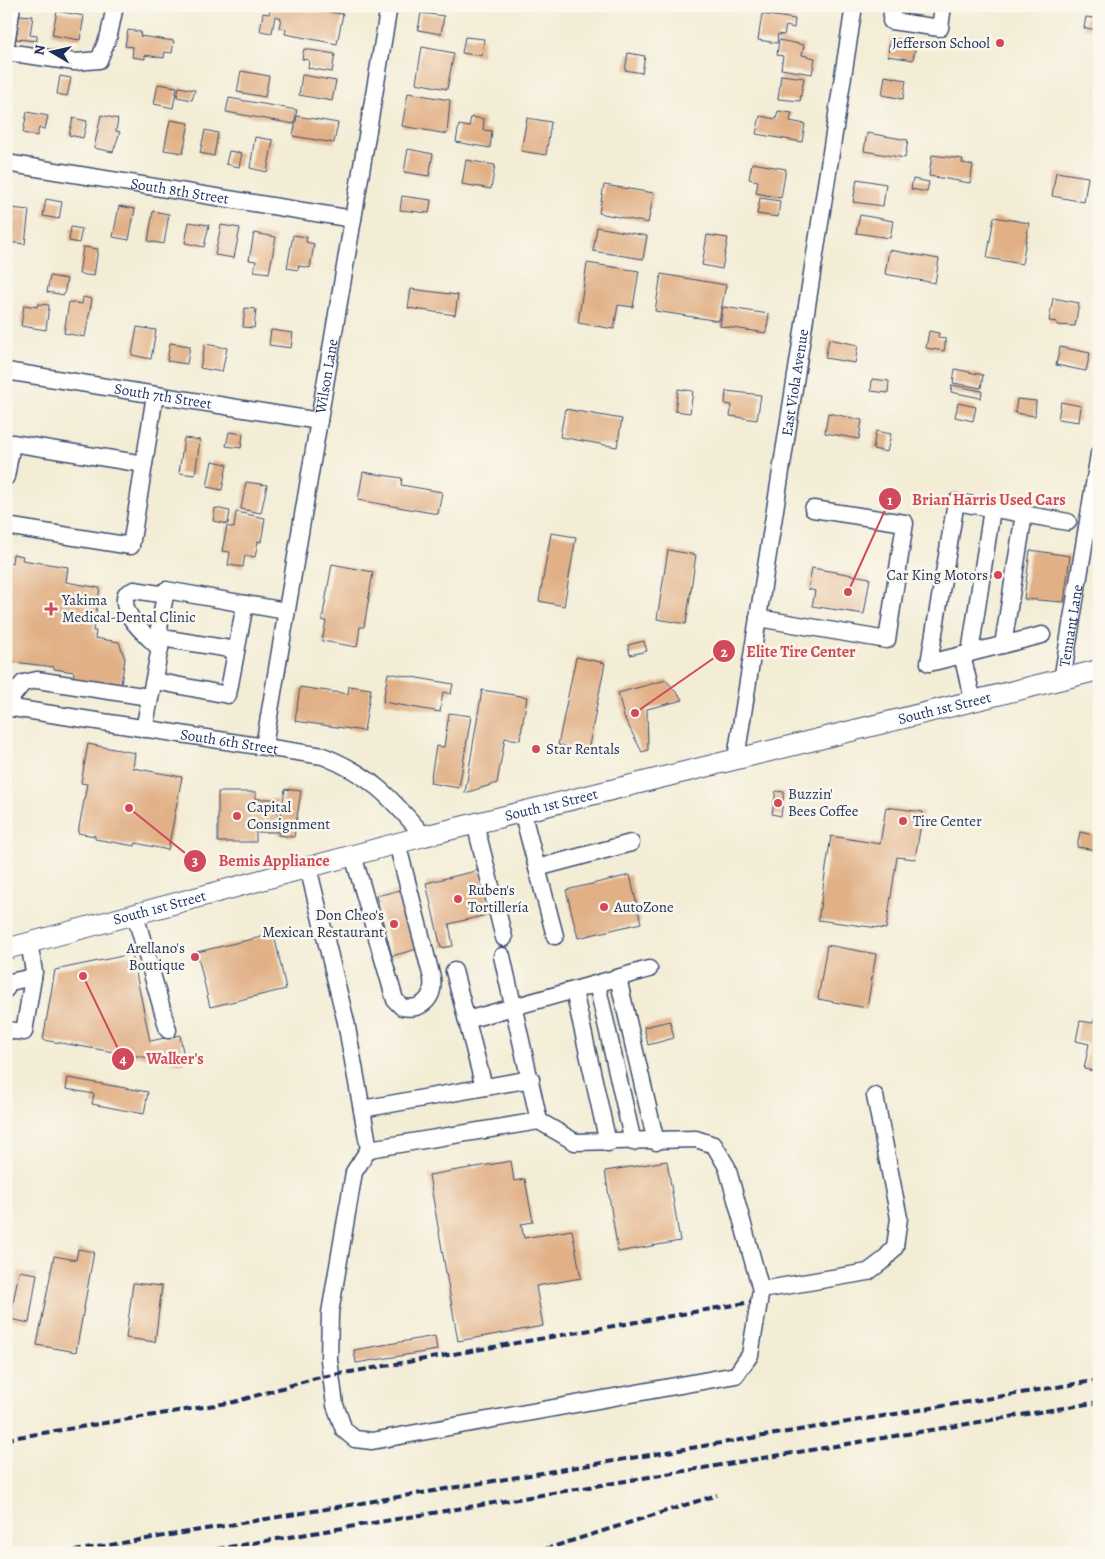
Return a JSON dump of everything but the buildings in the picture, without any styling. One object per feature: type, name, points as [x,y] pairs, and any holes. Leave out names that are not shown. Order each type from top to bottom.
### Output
[{"type":"main road","name":"South 1st Street","points":[[6,948],[522,811],[1099,670]]},
{"type":"street","points":[[6,44],[12,6]]},
{"type":"street","points":[[6,52],[75,62],[99,60],[109,35],[115,6]]},
{"type":"street","name":"Wilson Lane","points":[[264,746],[389,6]]},
{"type":"street","name":"East Viola Avenue","points":[[736,758],[854,6]]},
{"type":"street","points":[[893,6],[891,21],[940,28],[943,6]]},
{"type":"street","name":"South 8th Street","points":[[6,163],[353,220]]},
{"type":"street","name":"South 7th Street","points":[[6,371],[319,421]]},
{"type":"street","points":[[6,526],[131,546],[155,395]]},
{"type":"street","points":[[6,477],[12,443],[144,464]]},
{"type":"street","name":"Tennant Lane","points":[[1062,680],[1099,454]]},
{"type":"street","points":[[1042,635],[929,663],[956,502],[1068,522]]},
{"type":"street","points":[[758,618],[886,640],[905,523],[813,509]]},
{"type":"street","points":[[973,701],[966,654],[992,509]]},
{"type":"street","points":[[1003,645],[1024,514]]},
{"type":"street","points":[[166,595],[134,590],[126,594],[126,612],[161,643],[236,650]]},
{"type":"street","points":[[144,729],[161,643],[159,628],[166,590],[286,611]]},
{"type":"street","points":[[154,681],[228,695],[245,604]]},
{"type":"street","points":[[6,706],[24,683],[37,680],[149,697]]},
{"type":"street","name":"South 6th Street","points":[[6,706],[323,756],[350,767],[373,782],[394,801],[424,836]]},
{"type":"street","points":[[522,811],[555,936]]},
{"type":"street","points":[[475,823],[504,938]]},
{"type":"street","points":[[353,855],[395,1000],[402,1007],[417,1007],[425,1004],[434,990],[397,843]]},
{"type":"street","points":[[537,868],[631,843]]},
{"type":"street","points":[[308,867],[346,1022],[369,1149],[354,1172],[330,1313],[329,1360],[335,1405],[344,1430],[355,1439],[372,1441],[736,1375],[750,1355],[761,1290],[727,1167],[714,1145],[696,1140],[608,1143],[576,1142],[540,1121],[369,1149]]},
{"type":"street","points":[[135,914],[168,1030]]},
{"type":"street","points":[[6,1030],[24,1032],[33,976],[29,942]]},
{"type":"street","points":[[502,956],[540,1121]]},
{"type":"street","points":[[467,1020],[649,969]]},
{"type":"street","points":[[454,971],[484,1087]]},
{"type":"street","points":[[6,989],[10,982],[33,976]]},
{"type":"street","points":[[618,978],[656,1142]]},
{"type":"street","points":[[597,984],[633,1142]]},
{"type":"street","points":[[574,991],[608,1143]]},
{"type":"street","points":[[362,1109],[531,1079]]},
{"type":"street","points":[[761,1290],[868,1272],[884,1260],[895,1246],[899,1218],[875,1096]]},
{"type":"railway","points":[[6,1439],[234,1402],[316,1378],[751,1302]]},
{"type":"railway","points":[[62,1553],[1099,1380]]},
{"type":"railway","points":[[193,1553],[1099,1402]]},
{"type":"railway","points":[[533,1553],[717,1495]]},
{"type":"railway","points":[[1072,1553],[1099,1548]]},
{"type":"place","name":"Jefferson School","points":[[1000,43]]},
{"type":"place","name":"Car King Motors","points":[[998,575]]},
{"type":"place","name":"Brian Harris Used Cars","points":[[848,592]]},
{"type":"place","name":"Yakima Medical-Dental Clinic","points":[[51,609]]},
{"type":"place","name":"Elite Tire Center","points":[[635,713]]},
{"type":"place","name":"Star Rentals","points":[[536,749]]},
{"type":"place","name":"Buzzin' Bees Coffee","points":[[778,803]]},
{"type":"place","name":"Bemis Appliance","points":[[129,808]]},
{"type":"place","name":"Capital Consignment","points":[[237,816]]},
{"type":"place","name":"Tire Center","points":[[903,821]]},
{"type":"place","name":"Ruben's Tortillería","points":[[458,899]]},
{"type":"place","name":"AutoZone","points":[[604,907]]},
{"type":"place","name":"Don Cheo's Mexican Restaurant","points":[[394,924]]},
{"type":"place","name":"Arellano's Boutique","points":[[195,957]]},
{"type":"place","name":"Walker's","points":[[83,976]]}]
